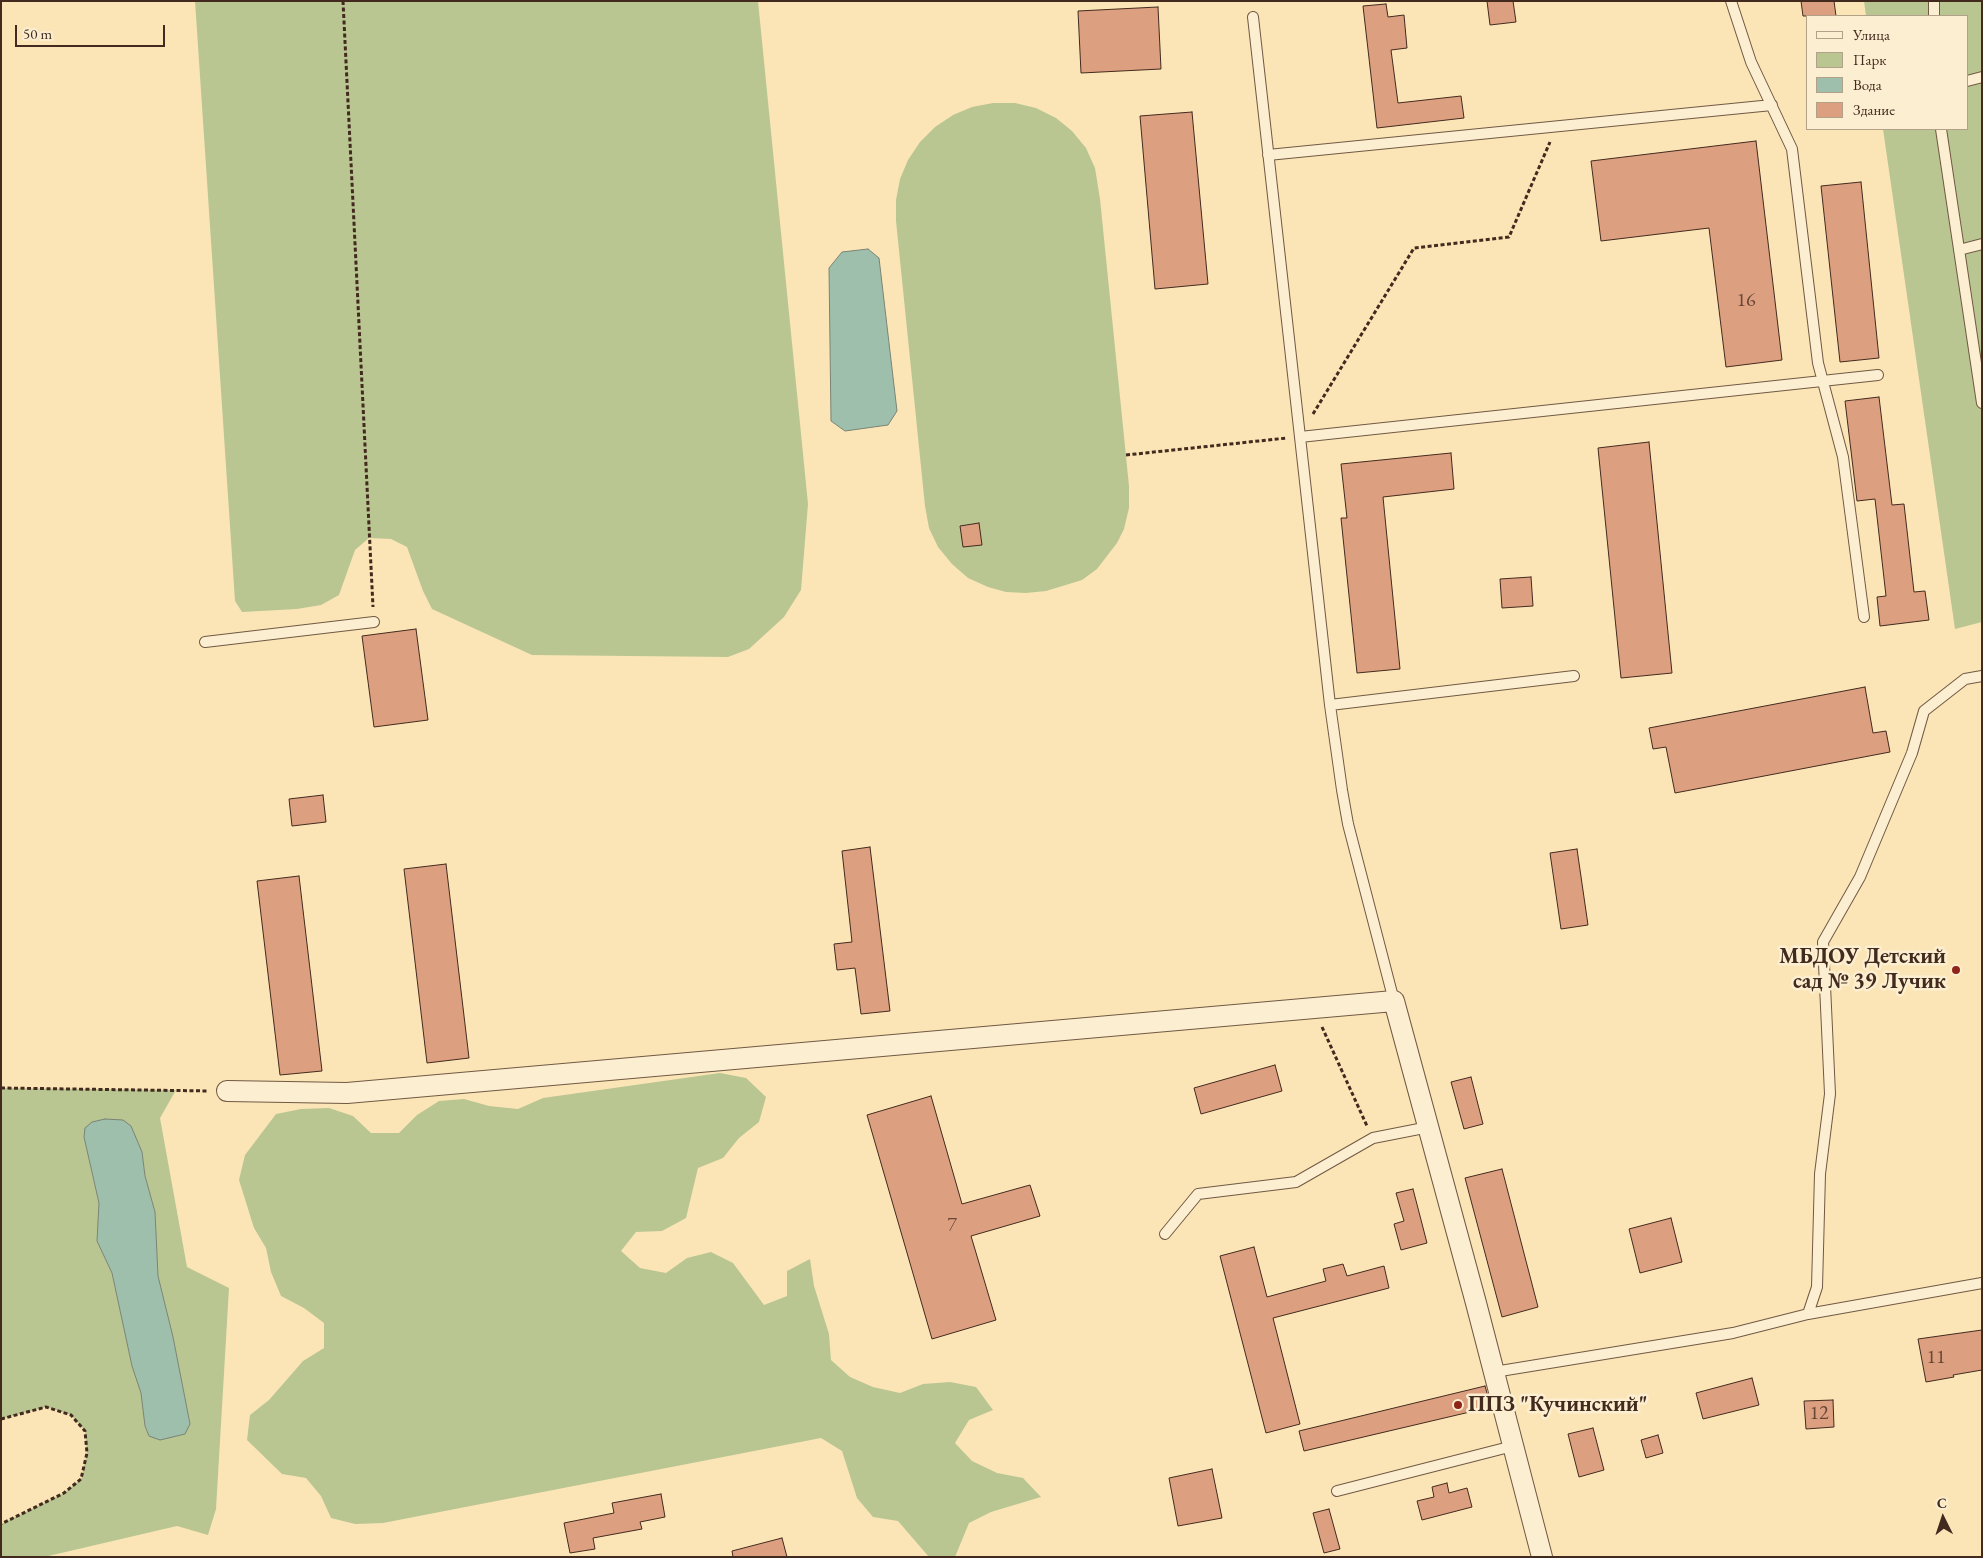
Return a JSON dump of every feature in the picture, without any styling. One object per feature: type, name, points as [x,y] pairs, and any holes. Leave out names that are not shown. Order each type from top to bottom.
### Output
[{"type":"street","points":[[227,1091],[347,1093],[1394,1001],[1542,1557]]},
{"type":"lane","points":[[1731,1],[1751,62],[1792,149],[1818,363],[1843,457],[1864,617]]},
{"type":"lane","points":[[1934,1],[1934,15]]},
{"type":"lane","points":[[1253,16],[1330,705],[1348,824],[1394,1001]]},
{"type":"lane","points":[[1968,81],[1982,77]]},
{"type":"lane","points":[[1268,154],[1772,105]]},
{"type":"lane","points":[[1941,130],[1982,403]]},
{"type":"lane","points":[[1959,250],[1982,244]]},
{"type":"lane","points":[[1300,437],[1878,375]]},
{"type":"lane","points":[[205,642],[374,622]]},
{"type":"lane","points":[[1330,705],[1574,676]]},
{"type":"lane","points":[[1808,1314],[1817,1287],[1820,1174],[1830,1094],[1823,942],[1860,878],[1912,753],[1924,712],[1965,679],[1982,676]]},
{"type":"lane","points":[[1165,1234],[1198,1194],[1296,1182],[1373,1138],[1429,1128]]},
{"type":"lane","points":[[1494,1372],[1733,1333],[1808,1314],[1982,1283]]},
{"type":"lane","points":[[1337,1492],[1513,1446]]},
{"type":"path","points":[[343,1],[374,622]]},
{"type":"path","points":[[1126,455],[1300,437],[1414,248],[1509,238],[1558,126]]},
{"type":"path","points":[[1313,1008],[1373,1138]]},
{"type":"path","points":[[1,1088],[227,1091]]},
{"type":"path","points":[[1,1418],[46,1407],[71,1414],[85,1431],[87,1453],[82,1479],[64,1493],[1,1524]]},
{"type":"green space","points":[[195,1],[758,1],[808,504],[801,590],[784,617],[749,649],[728,657],[532,655],[432,609],[423,591],[407,547],[391,539],[369,538],[355,550],[339,595],[321,605],[297,609],[242,612],[235,601]]},
{"type":"green space","points":[[1864,1],[1982,1],[1982,622],[1955,629],[1883,130],[1968,130],[1968,15],[1866,15]]},
{"type":"green space","points":[[993,103],[1015,103],[1036,108],[1056,118],[1072,131],[1086,148],[1095,168],[1100,199],[1129,486],[1129,508],[1124,529],[1117,543],[1097,569],[1082,580],[1046,591],[1026,593],[1006,592],[988,587],[968,578],[952,564],[938,547],[929,528],[925,506],[896,221],[896,200],[900,179],[908,160],[920,142],[935,127],[953,115],[972,107]]},
{"type":"green space","points":[[720,1073],[746,1078],[766,1097],[759,1122],[739,1138],[723,1158],[698,1168],[686,1218],[662,1231],[636,1232],[621,1251],[640,1268],[666,1273],[687,1258],[711,1252],[733,1263],[764,1305],[787,1296],[787,1271],[810,1259],[814,1286],[829,1334],[831,1360],[850,1377],[873,1387],[900,1393],[923,1384],[950,1382],[976,1387],[993,1410],[969,1420],[955,1443],[972,1461],[997,1473],[1023,1478],[1041,1497],[991,1512],[969,1523],[955,1557],[929,1557],[898,1521],[873,1517],[857,1498],[842,1451],[821,1438],[383,1523],[355,1524],[331,1518],[321,1496],[306,1478],[282,1474],[247,1440],[250,1415],[269,1400],[303,1361],[324,1348],[324,1323],[304,1308],[281,1296],[271,1272],[266,1248],[254,1228],[239,1180],[245,1155],[276,1114],[301,1109],[329,1108],[353,1116],[371,1133],[399,1133],[417,1115],[439,1101],[464,1099],[489,1106],[518,1109],[543,1098]]},
{"type":"green space","points":[[1,1088],[176,1090],[160,1118],[187,1267],[229,1288],[216,1509],[208,1535],[177,1526],[44,1557],[1,1557],[1,1524],[64,1493],[81,1479],[87,1453],[85,1431],[71,1415],[46,1407],[1,1419]],"holes":[[[84,1137],[142,1152],[145,1176],[155,1212],[158,1276],[173,1337],[190,1424],[149,1436],[145,1426],[141,1393],[132,1366],[112,1273],[97,1241],[99,1203]]]},
{"type":"water","points":[[868,249],[879,258],[897,411],[888,425],[845,431],[831,421],[829,268],[842,252]]},
{"type":"water","points":[[105,1119],[123,1120],[131,1126],[142,1152],[145,1176],[155,1212],[158,1276],[173,1337],[190,1424],[185,1434],[160,1440],[149,1436],[145,1426],[141,1393],[132,1366],[112,1273],[97,1241],[99,1203],[84,1137],[85,1128],[92,1122]]},
{"type":"building","points":[[1487,1],[1513,1],[1516,22],[1490,25]]},
{"type":"building","points":[[1801,1],[1834,1],[1836,15],[1803,16]]},
{"type":"building","points":[[1386,4],[1388,17],[1404,15],[1407,48],[1391,50],[1398,103],[1461,96],[1464,118],[1377,128],[1363,6]]},
{"type":"building","points":[[1158,7],[1161,69],[1081,73],[1078,11]]},
{"type":"building","points":[[1192,112],[1208,284],[1155,289],[1140,116]]},
{"type":"building","points":[[1756,141],[1782,360],[1726,367],[1709,228],[1601,241],[1591,161]]},
{"type":"building","points":[[1861,182],[1879,358],[1840,362],[1821,186]]},
{"type":"building","points":[[1879,397],[1892,505],[1904,504],[1914,592],[1925,591],[1929,620],[1880,626],[1877,597],[1886,596],[1875,499],[1857,501],[1845,401]]},
{"type":"building","points":[[1649,442],[1672,673],[1621,678],[1598,448]]},
{"type":"building","points":[[1451,453],[1454,489],[1383,497],[1400,669],[1357,673],[1341,518],[1347,518],[1341,464]]},
{"type":"building","points":[[979,523],[982,545],[963,547],[960,526]]},
{"type":"building","points":[[1531,577],[1533,606],[1502,608],[1500,579]]},
{"type":"building","points":[[416,629],[428,720],[374,727],[362,636]]},
{"type":"building","points":[[1865,687],[1873,733],[1886,731],[1890,752],[1675,793],[1666,747],[1653,749],[1649,728]]},
{"type":"building","points":[[323,795],[326,822],[292,826],[289,799]]},
{"type":"building","points":[[870,847],[890,1011],[861,1014],[855,968],[837,970],[834,944],[852,942],[842,851]]},
{"type":"building","points":[[1577,849],[1588,925],[1561,929],[1550,853]]},
{"type":"building","points":[[446,864],[469,1058],[427,1063],[404,869]]},
{"type":"building","points":[[299,876],[322,1071],[280,1075],[257,881]]},
{"type":"building","points":[[1275,1065],[1282,1091],[1201,1114],[1194,1088]]},
{"type":"building","points":[[1471,1077],[1483,1124],[1464,1129],[1451,1082]]},
{"type":"building","points":[[931,1096],[962,1204],[1030,1185],[1040,1216],[971,1236],[996,1320],[932,1339],[867,1115]]},
{"type":"building","points":[[1502,1169],[1538,1307],[1502,1317],[1465,1178]]},
{"type":"building","points":[[1413,1189],[1427,1243],[1401,1250],[1394,1224],[1404,1221],[1396,1193]]},
{"type":"building","points":[[1671,1218],[1682,1262],[1640,1273],[1629,1229]]},
{"type":"building","points":[[1254,1247],[1267,1297],[1326,1281],[1323,1269],[1343,1264],[1347,1276],[1384,1266],[1389,1288],[1273,1318],[1300,1424],[1266,1433],[1220,1256]]},
{"type":"building","points":[[1982,1330],[1982,1370],[1926,1382],[1918,1339]]},
{"type":"building","points":[[1752,1378],[1759,1405],[1703,1419],[1696,1393]]},
{"type":"building","points":[[1485,1386],[1491,1407],[1304,1451],[1299,1431]]},
{"type":"building","points":[[1833,1400],[1834,1427],[1806,1429],[1804,1401]]},
{"type":"building","points":[[1593,1428],[1604,1470],[1579,1477],[1568,1434]]},
{"type":"building","points":[[1658,1435],[1663,1453],[1646,1458],[1641,1440]]},
{"type":"building","points":[[1212,1469],[1222,1518],[1178,1526],[1169,1478]]},
{"type":"building","points":[[1447,1483],[1449,1493],[1467,1488],[1472,1507],[1422,1520],[1417,1501],[1434,1497],[1432,1487]]},
{"type":"building","points":[[661,1494],[665,1517],[640,1522],[642,1529],[593,1538],[595,1549],[570,1553],[564,1523],[614,1513],[612,1503]]},
{"type":"building","points":[[1329,1509],[1340,1549],[1324,1553],[1313,1513]]},
{"type":"building","points":[[782,1538],[787,1557],[733,1557],[732,1551]]},
{"type":"place","name":"МБДОУ Детский сад № 39 Лучик","points":[[1956,970]]},
{"type":"place","name":"ППЗ \"Кучинский\"","points":[[1458,1405]]}]
